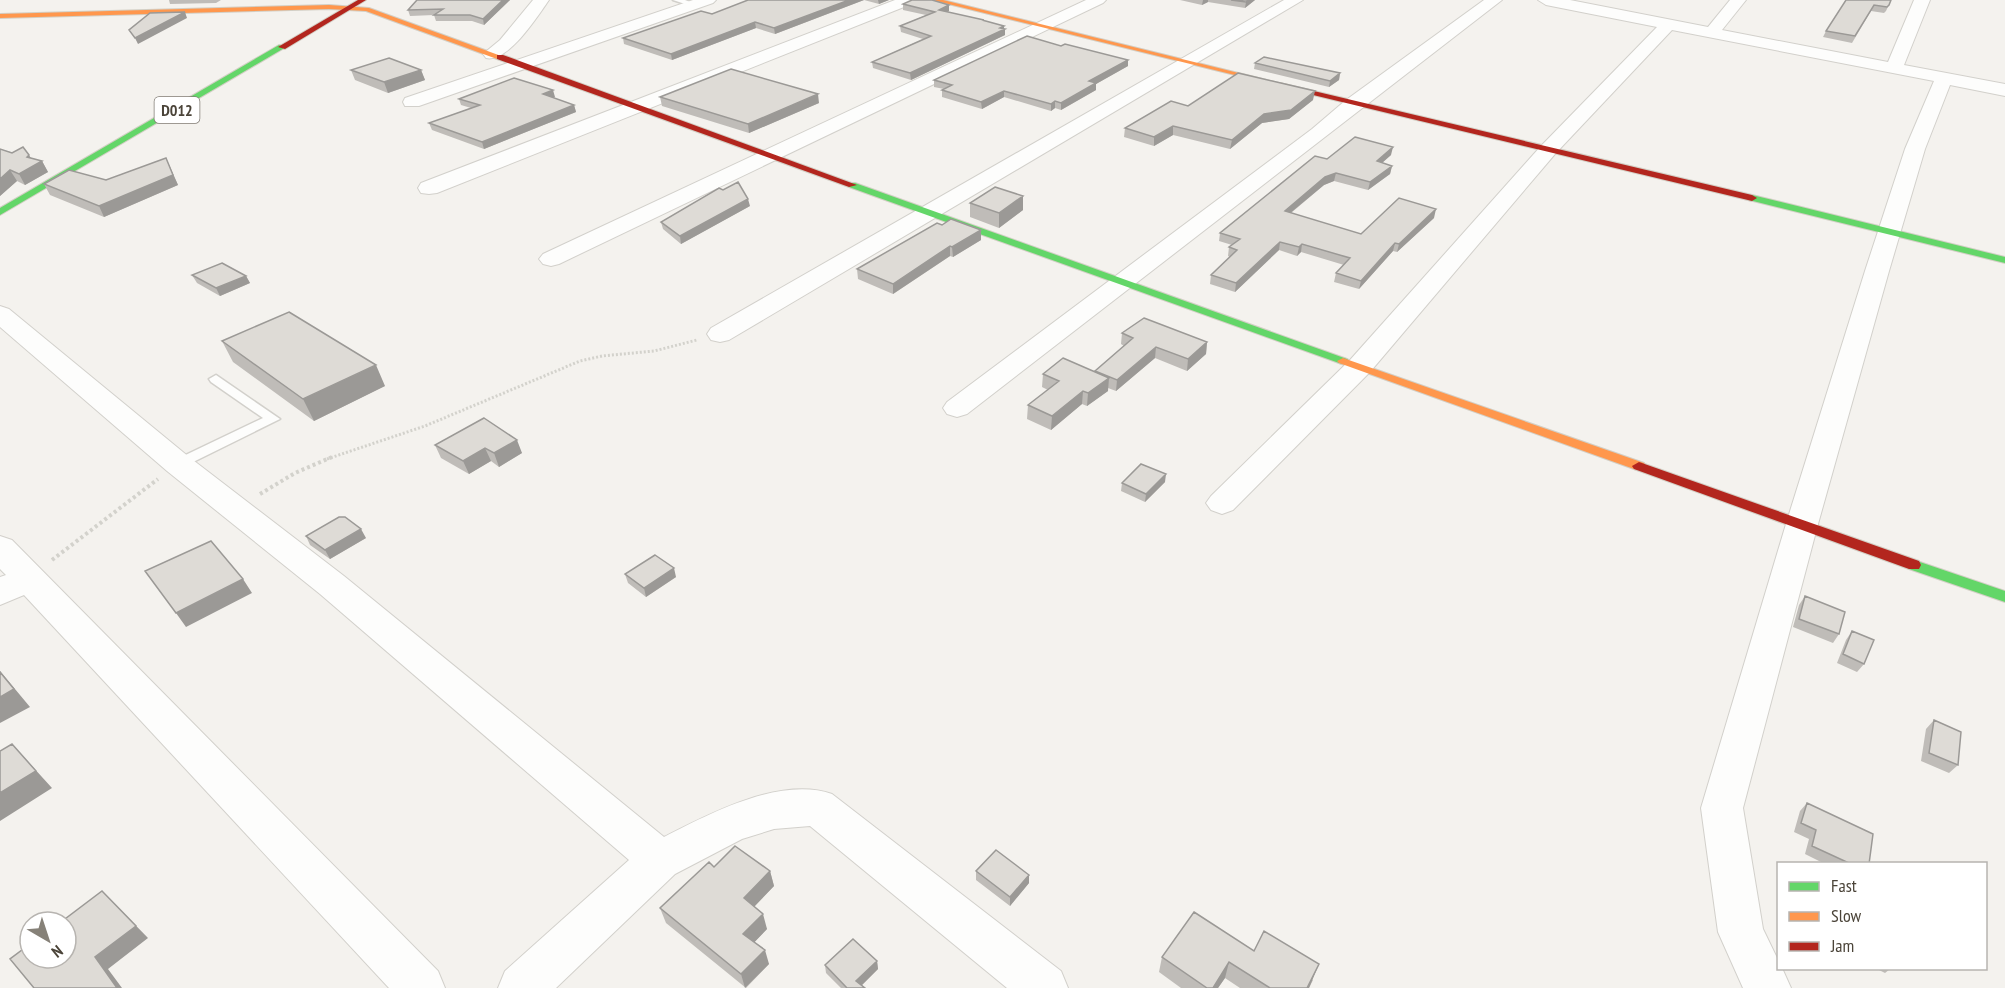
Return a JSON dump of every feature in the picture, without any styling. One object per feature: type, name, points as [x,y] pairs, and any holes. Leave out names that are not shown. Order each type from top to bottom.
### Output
[{"type":"street","points":[[492,54],[506,44],[541,0]]},
{"type":"street","points":[[429,188],[909,0]]},
{"type":"street","points":[[935,0],[1353,104],[2005,260]]},
{"type":"street","points":[[551,259],[1098,0]]},
{"type":"street","points":[[720,334],[1294,0]]},
{"type":"street","points":[[957,408],[1124,283],[1319,133],[1353,104],[1494,0]]},
{"type":"street","points":[[1546,0],[2005,90]]},
{"type":"street","points":[[1712,32],[1738,0]]},
{"type":"street","points":[[1894,68],[1922,0]]},
{"type":"street","points":[[412,102],[701,2]]},
{"type":"street","points":[[0,15],[358,3],[367,9],[637,105],[771,156],[2005,597]]},
{"type":"street","name":"D012","points":[[0,212],[358,3]]},
{"type":"street","points":[[1222,503],[1360,366],[1548,150],[1669,23]]},
{"type":"street","points":[[1767,988],[1741,932],[1722,808],[1802,524],[1889,233],[1915,149],[1944,78]]},
{"type":"street","points":[[0,314],[178,464],[332,585],[660,860]]},
{"type":"street","points":[[0,548],[14,585],[421,988]]},
{"type":"street","points":[[522,988],[660,860],[731,824],[774,811],[817,807],[1044,988]]},
{"type":"lane","points":[[676,0],[701,2]]},
{"type":"lane","points":[[178,464],[273,419],[216,379]]},
{"type":"path","points":[[237,509],[295,473],[329,458],[425,426],[580,361],[602,356],[654,351],[720,334]]},
{"type":"path","points":[[14,585],[178,464]]},
{"type":"building","points":[[417,0],[503,0],[483,19],[470,15],[434,15],[443,9],[408,10]]},
{"type":"building","points":[[748,0],[849,0],[774,28],[755,22],[671,54],[623,38],[701,11],[712,14]]},
{"type":"building","points":[[912,0],[932,0],[949,5],[939,10],[984,20],[982,20],[1004,26],[1000,28],[1005,29],[910,73],[872,62],[931,36],[900,26],[935,12],[903,4]]},
{"type":"building","points":[[1846,0],[1891,0],[1887,7],[1874,5],[1855,36],[1826,31]]},
{"type":"building","points":[[185,12],[135,38],[129,30],[150,13]]},
{"type":"building","points":[[1027,36],[1061,46],[1065,44],[1128,60],[1089,81],[1096,83],[1061,103],[1055,101],[1051,104],[1004,91],[981,102],[942,90],[952,85],[934,80]]},
{"type":"building","points":[[1264,57],[1340,73],[1330,81],[1255,63]]},
{"type":"building","points":[[389,58],[421,70],[384,82],[351,70]]},
{"type":"building","points":[[731,69],[818,94],[748,124],[660,97]]},
{"type":"building","points":[[1238,73],[1315,91],[1291,110],[1264,114],[1232,140],[1173,126],[1154,137],[1125,128],[1171,101],[1188,106]]},
{"type":"building","points":[[514,78],[553,90],[543,94],[574,105],[482,142],[429,123],[480,105],[459,99]]},
{"type":"building","points":[[1355,137],[1393,147],[1377,161],[1392,166],[1370,182],[1336,173],[1325,177],[1285,211],[1361,234],[1399,198],[1436,209],[1399,244],[1395,243],[1361,281],[1336,273],[1350,258],[1302,244],[1299,247],[1280,242],[1236,283],[1211,275],[1237,250],[1229,247],[1240,239],[1220,233],[1315,156],[1327,159]]},
{"type":"building","points":[[23,147],[29,155],[27,157],[42,161],[19,174],[10,170],[0,179],[0,149],[12,153]]},
{"type":"building","points":[[166,158],[173,175],[99,206],[44,184],[69,170],[106,180]]},
{"type":"building","points":[[738,182],[748,199],[680,236],[661,222],[719,188],[723,190]]},
{"type":"building","points":[[995,187],[1023,196],[999,213],[970,203]]},
{"type":"building","points":[[951,219],[981,230],[952,247],[950,246],[893,284],[857,269],[937,223],[942,225]]},
{"type":"building","points":[[222,263],[246,276],[216,288],[192,275]]},
{"type":"building","points":[[289,312],[376,365],[303,399],[222,341]]},
{"type":"building","points":[[1144,318],[1207,342],[1188,359],[1156,347],[1117,380],[1095,371],[1133,338],[1122,333]]},
{"type":"building","points":[[1063,358],[1109,378],[1088,393],[1083,391],[1052,416],[1028,405],[1059,381],[1043,374]]},
{"type":"building","points":[[484,418],[517,440],[494,453],[485,448],[463,461],[435,445]]},
{"type":"building","points":[[1141,464],[1166,474],[1146,494],[1122,483]]},
{"type":"building","points":[[339,517],[345,517],[361,529],[325,550],[306,536]]},
{"type":"building","points":[[211,541],[243,579],[176,613],[145,571]]},
{"type":"building","points":[[655,555],[674,568],[644,588],[625,574]]},
{"type":"building","points":[[1805,596],[1845,612],[1839,634],[1799,619]]},
{"type":"building","points":[[1852,631],[1874,640],[1864,664],[1843,654]]},
{"type":"building","points":[[0,672],[14,689],[0,697]]},
{"type":"building","points":[[1934,720],[1961,732],[1958,765],[1929,753]]},
{"type":"building","points":[[12,744],[36,771],[0,793],[0,751]]},
{"type":"building","points":[[1807,803],[1873,834],[1869,862],[1847,862],[1812,846],[1816,830],[1801,823]]},
{"type":"building","points":[[735,846],[770,871],[744,898],[763,914],[743,934],[765,950],[741,974],[660,908],[709,862],[714,867]]},
{"type":"building","points":[[996,850],[1029,875],[1010,897],[976,871]]},
{"type":"building","points":[[102,891],[136,926],[95,957],[117,988],[34,988],[19,970],[78,970],[77,910]]},
{"type":"building","points":[[1194,912],[1254,951],[1264,931],[1319,964],[1307,988],[1270,988],[1229,962],[1213,988],[1207,988],[1162,957]]},
{"type":"building","points":[[853,939],[877,961],[856,981],[865,988],[847,988],[825,965]]},
{"type":"building","points":[[18,953],[18,969],[10,959]]},
{"type":"traffic: fast","points":[[0,212],[282,47]]},
{"type":"traffic: fast","points":[[852,185],[1343,361]]},
{"type":"traffic: fast","points":[[1752,198],[2005,260]]},
{"type":"traffic: fast","points":[[1914,565],[2005,597]]},
{"type":"traffic: slow","points":[[935,0],[1283,85]]},
{"type":"traffic: slow","points":[[0,16],[329,7],[367,9],[500,57]]},
{"type":"traffic: slow","points":[[1343,361],[1639,466]]},
{"type":"traffic: jam","points":[[282,47],[363,0]]},
{"type":"traffic: jam","points":[[500,57],[852,185]]},
{"type":"traffic: jam","points":[[1283,85],[1752,198]]},
{"type":"traffic: jam","points":[[1639,466],[1914,565]]}]
